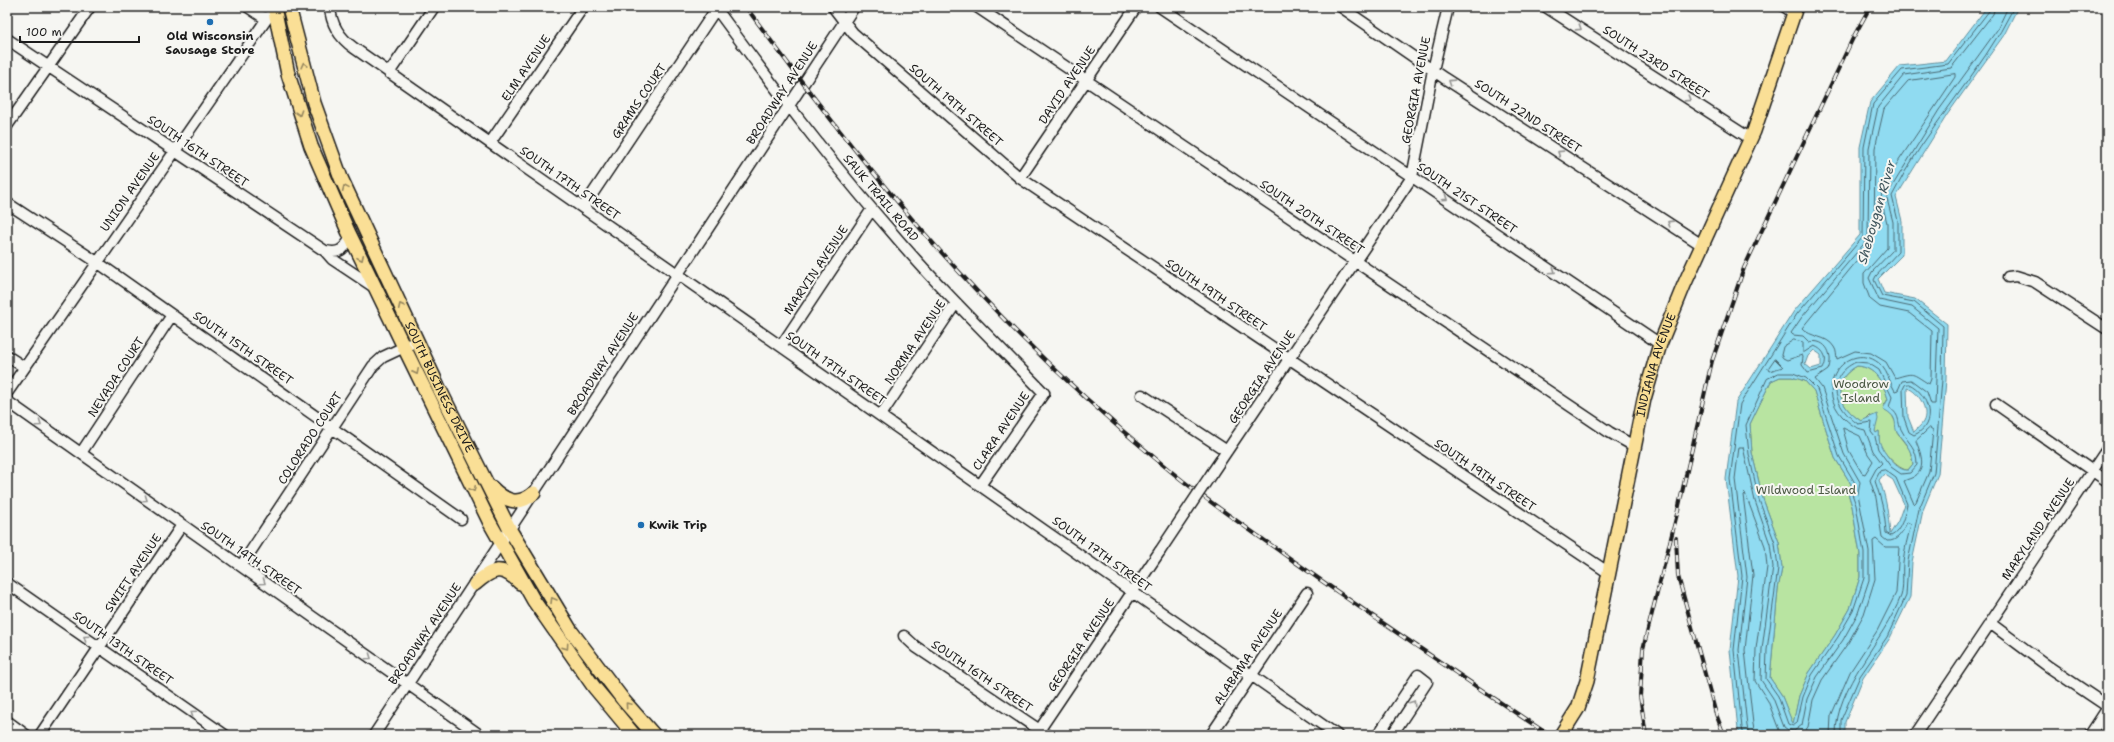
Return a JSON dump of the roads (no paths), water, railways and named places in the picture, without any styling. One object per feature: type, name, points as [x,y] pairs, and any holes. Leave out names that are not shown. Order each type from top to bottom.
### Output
[{"type":"main road","name":"SOUTH BUSINESS DRIVE","points":[[274,7],[285,66],[311,146],[351,238],[404,348],[501,543],[529,592],[594,687],[634,735]]},
{"type":"main road","name":"SOUTH BUSINESS DRIVE","points":[[289,7],[314,103],[341,178],[417,341],[486,483],[510,530],[571,631],[624,701],[654,735]]},
{"type":"main road","name":"INDIANA AVENUE","points":[[1564,730],[1579,705],[1587,681],[1644,399],[1660,344],[1702,244],[1751,139],[1791,9]]},
{"type":"main road","points":[[486,483],[500,496],[512,501],[522,501],[534,493]]},
{"type":"main road","points":[[475,584],[492,571],[503,570],[515,578],[529,592]]},
{"type":"street","points":[[7,126],[90,7]]},
{"type":"street","points":[[248,7],[266,19]]},
{"type":"street","name":"UNION AVENUE","points":[[7,392],[274,7]]},
{"type":"street","points":[[389,73],[434,7]]},
{"type":"street","name":"ELM AVENUE","points":[[490,143],[583,7]]},
{"type":"street","name":"SOUTH 19TH STREET","points":[[833,7],[844,23],[859,38],[1020,178],[1289,360],[1609,573]]},
{"type":"street","name":"BROADWAY AVENUE","points":[[374,735],[475,584],[854,7]]},
{"type":"street","name":"SOUTH 20TH STREET","points":[[977,7],[1609,432],[1634,446]]},
{"type":"street","name":"DAVID AVENUE","points":[[1020,178],[1136,7]]},
{"type":"street","name":"SOUTH 21ST STREET","points":[[1160,7],[1660,344]]},
{"type":"street","name":"SOUTH 22ND STREET","points":[[1341,7],[1433,70],[1702,244]]},
{"type":"street","name":"GEORGIA AVENUE","points":[[1041,733],[1132,592],[1412,177],[1433,70],[1448,7]]},
{"type":"street","name":"SOUTH 23RD STREET","points":[[1546,7],[1751,139]]},
{"type":"street","name":"SAUK TRAIL ROAD","points":[[715,8],[790,106],[872,209],[956,303],[1044,393]]},
{"type":"street","name":"GRAMS COURT","points":[[583,208],[715,8]]},
{"type":"street","name":"SOUTH 17TH STREET","points":[[328,9],[335,26],[344,41],[981,484],[1132,592],[1337,735]]},
{"type":"street","name":"SOUTH 16TH STREET","points":[[7,38],[325,252],[332,259],[374,287]]},
{"type":"street","name":"SOUTH 15TH STREET","points":[[7,203],[97,262],[461,519]]},
{"type":"street","name":"MARVIN AVENUE","points":[[781,346],[872,209]]},
{"type":"street","points":[[325,252],[336,253],[343,250],[351,238]]},
{"type":"street","points":[[2008,277],[2016,276],[2035,282],[2107,329]]},
{"type":"street","name":"NORMA AVENUE","points":[[881,415],[956,303]]},
{"type":"street","name":"NEVADA COURT","points":[[81,453],[172,315]]},
{"type":"street","name":"COLORADO COURT","points":[[241,566],[374,365],[383,357],[417,341]]},
{"type":"street","points":[[7,356],[24,368]]},
{"type":"street","name":"CLARA AVENUE","points":[[981,484],[1044,393]]},
{"type":"street","points":[[1142,395],[1227,451]]},
{"type":"street","name":"SOUTH 14TH STREET","points":[[7,401],[480,735]]},
{"type":"street","points":[[1996,404],[2107,481]]},
{"type":"street","name":"MARYLAND AVENUE","points":[[1915,735],[2107,449]]},
{"type":"street","name":"SWIFT AVENUE","points":[[40,735],[182,524]]},
{"type":"street","name":"SOUTH 13TH STREET","points":[[7,583],[225,735]]},
{"type":"street","name":"ALABAMA AVENUE","points":[[1211,735],[1306,593]]},
{"type":"street","points":[[1990,623],[2049,667],[2107,706]]},
{"type":"street","name":"SOUTH 16TH STREET","points":[[904,636],[916,647],[1041,733]]},
{"type":"street","points":[[1378,735],[1418,675],[1427,682],[1392,735]]},
{"type":"street","points":[[2090,735],[2107,709]]},
{"type":"street","points":[[7,721],[26,735]]},
{"type":"water","name":"Sheboygan River","points":[[1987,7],[2018,7],[2004,35],[1947,115],[1896,197],[1902,221],[1902,255],[1878,279],[1884,293],[1915,299],[1947,324],[1946,380],[1938,474],[1923,510],[1912,562],[1910,597],[1890,638],[1863,678],[1845,722],[1845,735],[1741,735],[1738,730],[1730,650],[1738,576],[1726,479],[1736,402],[1794,311],[1860,235],[1860,147],[1870,102],[1900,66],[1946,61]],"holes":[[[1814,350],[1821,355],[1821,366],[1811,369],[1805,364],[1808,356]],[[1857,366],[1863,367],[1873,372],[1881,381],[1888,399],[1883,409],[1889,412],[1894,418],[1896,431],[1911,455],[1913,464],[1908,470],[1904,470],[1896,465],[1882,447],[1879,440],[1879,431],[1876,433],[1875,431],[1878,419],[1877,414],[1861,421],[1853,415],[1842,401],[1840,386],[1848,372]],[[1780,377],[1792,377],[1805,381],[1814,391],[1835,458],[1851,484],[1848,493],[1852,506],[1860,554],[1860,577],[1850,609],[1835,635],[1809,673],[1799,696],[1793,724],[1781,694],[1770,678],[1778,589],[1782,568],[1779,542],[1763,499],[1752,453],[1750,424],[1771,381]],[[1907,388],[1919,397],[1925,412],[1923,422],[1914,432],[1908,417]],[[1884,474],[1893,480],[1904,504],[1898,521],[1890,534],[1884,494],[1879,480]]]},
{"type":"railway","points":[[746,7],[840,132],[915,223],[993,308],[1075,388],[1162,464],[1221,510],[1381,622],[1549,735]]},
{"type":"railway","points":[[1646,735],[1640,696],[1643,649],[1678,510],[1712,361],[1744,268],[1853,38],[1870,7]]},
{"type":"railway","points":[[1676,538],[1678,576],[1716,714],[1724,735]]},
{"type":"place","name":"Old Wisconsin Sausage Store","points":[[210,22]]},
{"type":"place","name":"Kwik Trip","points":[[641,525]]},
{"type":"park label","name":"Woodrow Island","points":[[1861,391]]},
{"type":"park label","name":"Wildwood Island","points":[[1806,490]]}]
